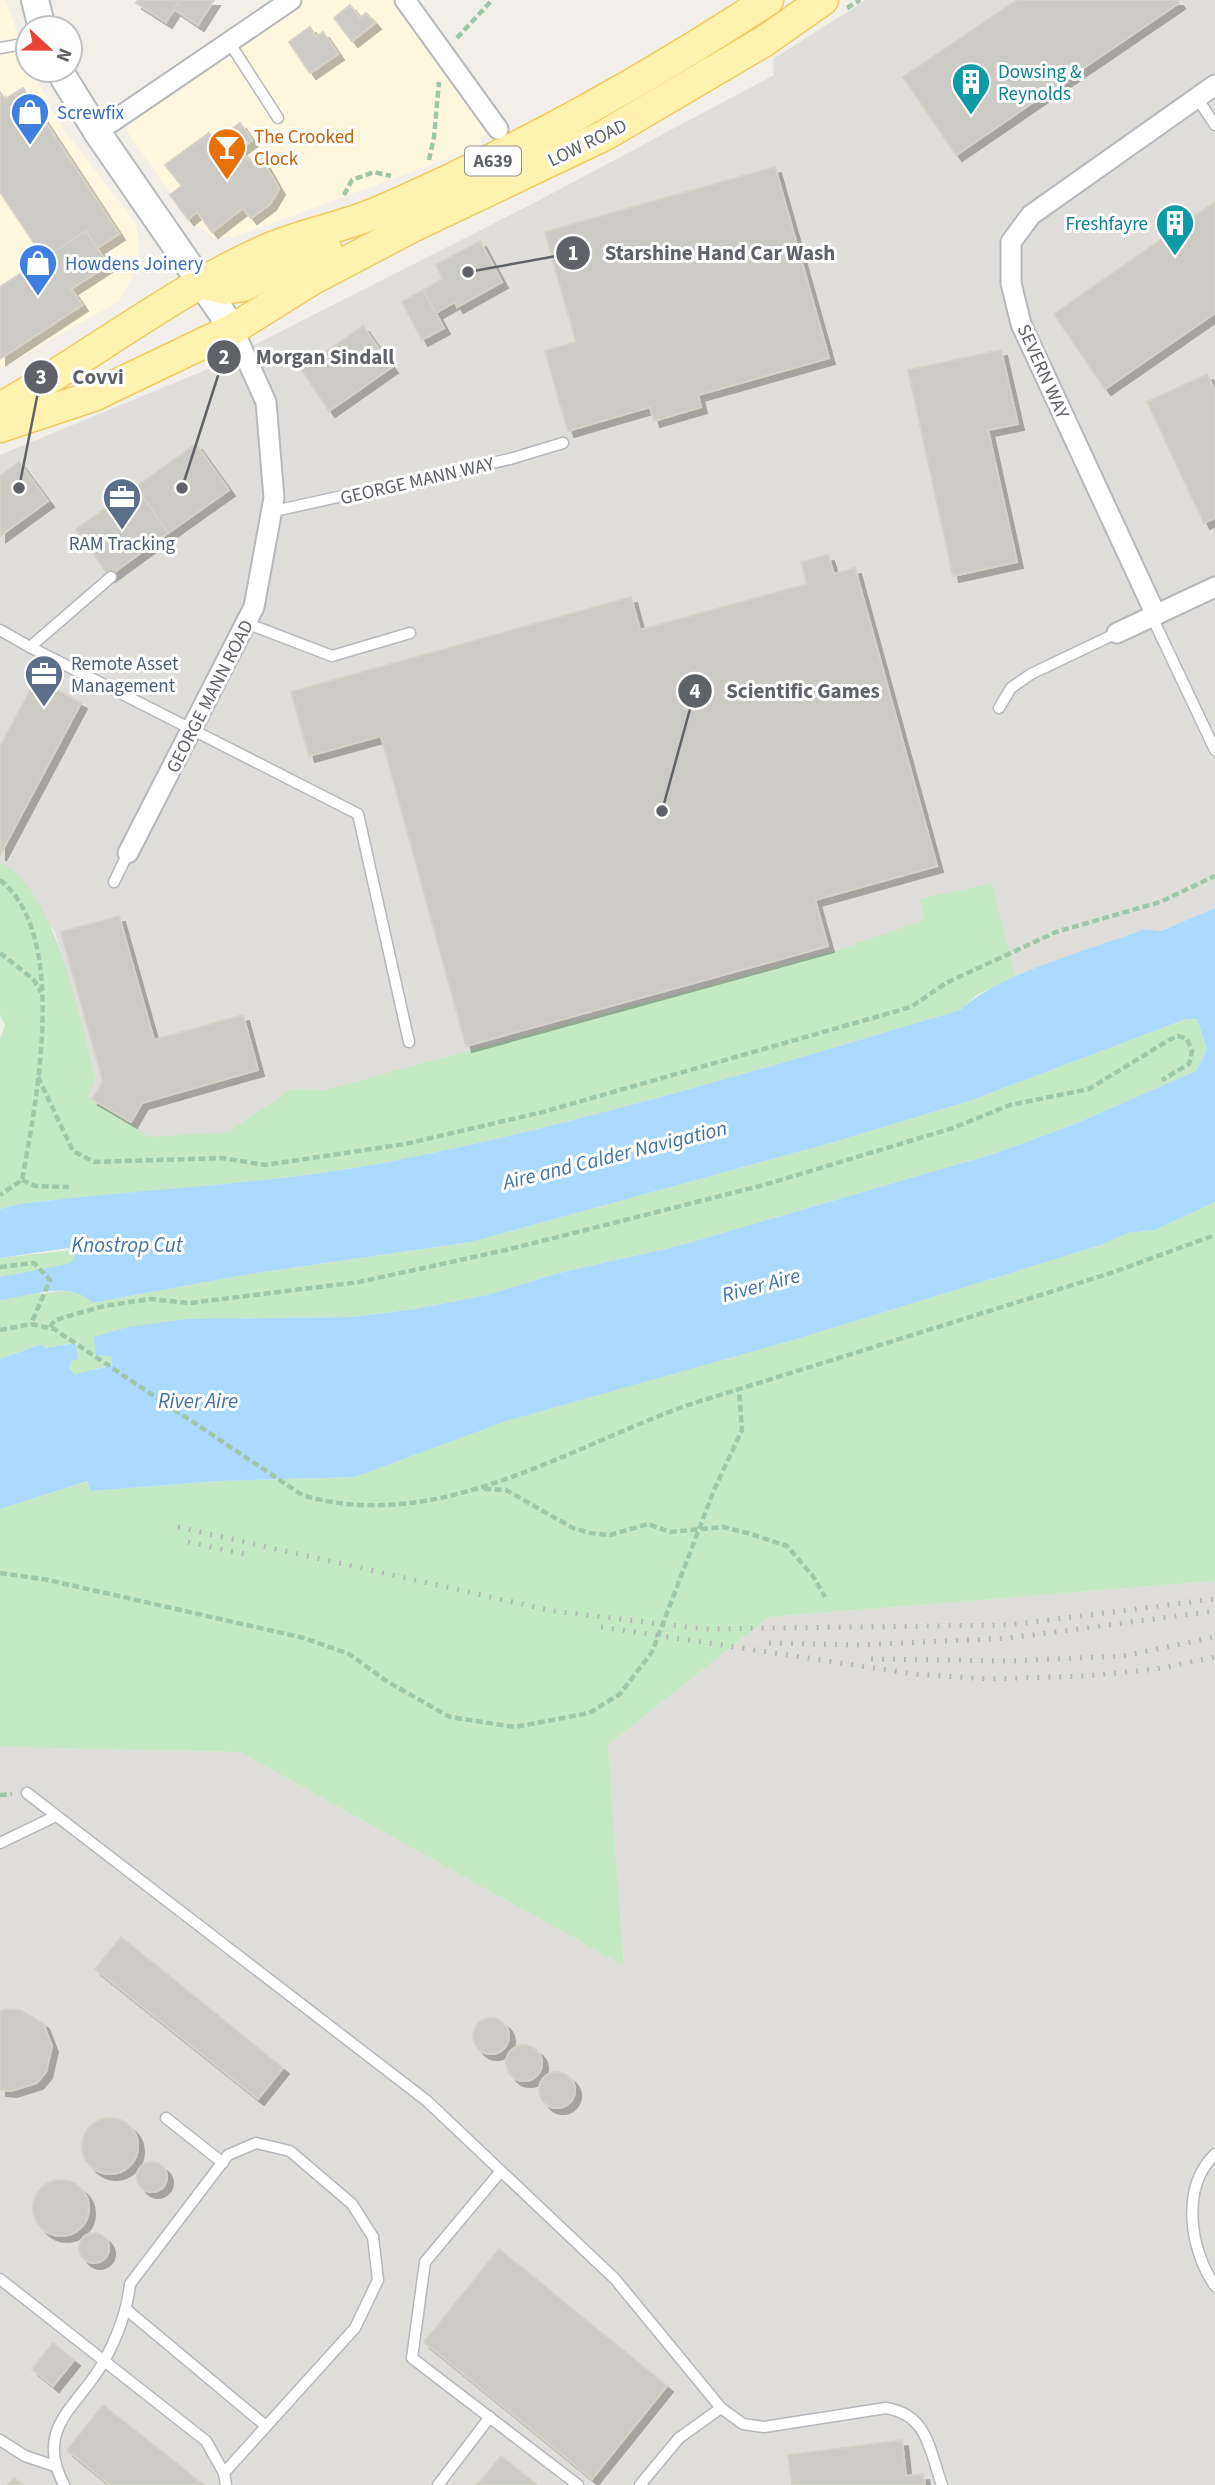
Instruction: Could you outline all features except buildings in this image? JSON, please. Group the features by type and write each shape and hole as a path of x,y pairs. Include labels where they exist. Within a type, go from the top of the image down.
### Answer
{"main road":[{"name":"LOW ROAD","path":"199,283 263,251 317,230 375,213 503,156 582,114 768,0"},
{"name":"LOW ROAD","path":"233,329 313,279 383,242 466,199 605,135 763,42 823,0"},
{"name":"A639","path":"0,408 199,283 224,289 243,286 317,249 383,242"},
{"name":"A639","path":"0,427 93,396 233,329"}],"street":[{"path":"97,132 291,0"},
{"path":"405,0 498,129"},
{"path":"68,84 97,132 233,329"},
{"name":"SEVERN WAY","path":"1154,616 1021,324 1011,283 1012,242 1031,215 1215,85"},
{"name":"GEORGE MANN ROAD","path":"128,853 254,607 274,498 265,402 233,329"},
{"path":"1117,633 1215,587"}],"lane":[{"path":"229,42 278,118"},
{"path":"1197,98 1215,125"},
{"name":"GEORGE MANN WAY","path":"270,512 510,459 563,443"},
{"path":"30,647 111,577"},
{"path":"1154,616 1215,750"},
{"path":"246,623 332,656 410,633"},
{"path":"0,630 358,814 410,1042"},
{"path":"999,708 1011,688 1031,674 1117,633"},
{"path":"114,882 128,853"},
{"path":"27,1793 427,2101 615,2279 721,2408 743,2424 764,2427 886,2408 906,2412 921,2427 942,2485"},
{"path":"0,1843 56,1815"},
{"path":"166,2118 223,2163"},
{"path":"64,2485 55,2466 53,2446 58,2426 103,2362 127,2310 130,2284 228,2155 256,2143 290,2151 352,2204 373,2237 378,2280 355,2328 224,2473"},
{"path":"1215,2154 1206,2162 1193,2196 1193,2233 1206,2273 1215,2286"},
{"path":"501,2171 425,2262 412,2358 578,2485"},
{"path":"0,2279 206,2441 224,2473 226,2485"},
{"path":"127,2310 266,2426"},
{"path":"640,2485 679,2438 721,2408"},
{"path":"438,2485 490,2417"},
{"path":"0,2440 25,2456 55,2466"}],"path":[{"path":"421,192 434,138 443,52 492,0"},
{"path":"38,1077 73,1152 94,1162 222,1158 265,1165 405,1144 543,1112 911,1007 946,983 1056,932 1160,902 1215,876"},
{"path":"0,880 13,892 26,913 39,960 43,995 38,1077 22,1180 0,1195"},
{"path":"0,953 33,979 43,995"},
{"path":"50,1327 55,1320 104,1306 150,1299 204,1301 359,1282 506,1250 764,1185 953,1128 1010,1105 1089,1089 1169,1040 1178,1036 1186,1039 1192,1051 1189,1064 1162,1080"},
{"path":"22,1180 35,1186 69,1187"},
{"path":"0,1330 31,1324 50,1327 288,1487 323,1502 416,1505 480,1488 626,1427 1111,1273 1215,1236"},
{"path":"0,1267 34,1263 50,1280 31,1324"},
{"path":"0,1573 48,1580 304,1638 349,1654 388,1682 450,1717 515,1727 589,1713 620,1694 652,1652 698,1529 742,1430 739,1390"},
{"path":"480,1488 506,1490 573,1528 590,1534 610,1535 648,1524 670,1532 723,1527 787,1546 813,1576 825,1597"}],"shaded area":[{"path":"0,0 5,0 14,23 14,84 39,84 61,126 137,225 139,249 136,270 119,301 0,369"},
{"path":"291,0 405,0 498,129 480,137 482,146 234,237 214,238 188,219 118,118"},
{"path":"866,0 1215,0 1215,908 1161,931 1145,929 1006,981 619,1109 402,1160 259,1180 134,1193 87,1097 96,1077 55,932 0,862 0,455 203,371 534,203 774,75 773,59"},
{"path":"1215,1581 1215,2485 0,2485 0,1747 240,1752 624,1966 608,1745 769,1617"}],"green space":[{"path":"0,862 20,877 37,900 63,959 96,1078 88,1097 150,1137 228,1132 292,1089 325,1090 838,950 924,920 920,899 992,883 1016,978 978,994 960,1010 683,1091 474,1144 308,1175 20,1204 0,1209 0,1038 5,1026 0,1014"},
{"path":"1186,1019 1197,1019 1207,1050 1196,1071 1070,1126 993,1154 678,1246 555,1274 487,1295 415,1309 353,1317 243,1318 94,1337 111,1356 112,1364 76,1375 69,1368 75,1343 44,1348 42,1344 0,1359 0,1258 72,1250 75,1258 73,1262 39,1294 74,1292 92,1303 249,1274 471,1242 834,1142 969,1101"},
{"path":"1215,1202 1215,1581 769,1617 608,1745 624,1966 240,1752 0,1747 0,1509 89,1481 90,1491 218,1481 355,1477 505,1421 800,1338 1101,1245 1128,1233 1155,1230"}],"water":[{"path":"1215,908 1215,1202 1155,1230 1128,1233 1101,1245 800,1338 506,1421 355,1477 218,1481 90,1491 88,1481 0,1509 0,1359 42,1344 45,1348 75,1343 78,1359 72,1360 69,1368 76,1375 112,1365 111,1356 96,1355 94,1337 128,1327 188,1319 353,1317 415,1309 487,1295 555,1274 678,1246 993,1154 1070,1126 1196,1071 1207,1050 1197,1019 1186,1019 969,1101 834,1142 471,1242 249,1274 92,1303 83,1296 61,1290 0,1300 0,1277 68,1264 75,1258 68,1248 0,1258 0,1209 20,1204 356,1168 474,1144 614,1110 960,1010 999,984 1048,963 1145,929 1161,931"}],"railway":[{"path":"178,1527 553,1611 703,1629 1009,1625 1215,1599"},
{"path":"188,1542 244,1554"},
{"path":"769,1643 861,1645 1009,1638 1215,1611"},
{"path":"601,1627 914,1674 988,1679 1086,1676 1156,1669 1215,1657"},
{"path":"871,1659 1008,1661 1123,1656 1215,1637"}],"place":[{"name":"Dowsing & Reynolds","path":"971,116"},
{"name":"Screwfix","path":"30,146"},
{"name":"The Crooked Clock","path":"227,181"},
{"name":"Freshfayre","path":"1175,257"},
{"name":"Starshine Hand Car Wash","path":"468,272"},
{"name":"Howdens Joinery","path":"38,297"},
{"name":"Covvi","path":"19,488"},
{"name":"Morgan Sindall","path":"182,488"},
{"name":"RAM Tracking","path":"122,531"},
{"name":"Remote Asset Management","path":"44,708"},
{"name":"Scientific Games","path":"662,811"}],"water label":[{"name":"Aire and Calder Navigation","path":"615,1155"},
{"name":"Knostrop Cut","path":"127,1245"},
{"name":"River Aire","path":"761,1285"},
{"name":"River Aire","path":"198,1401"}]}
